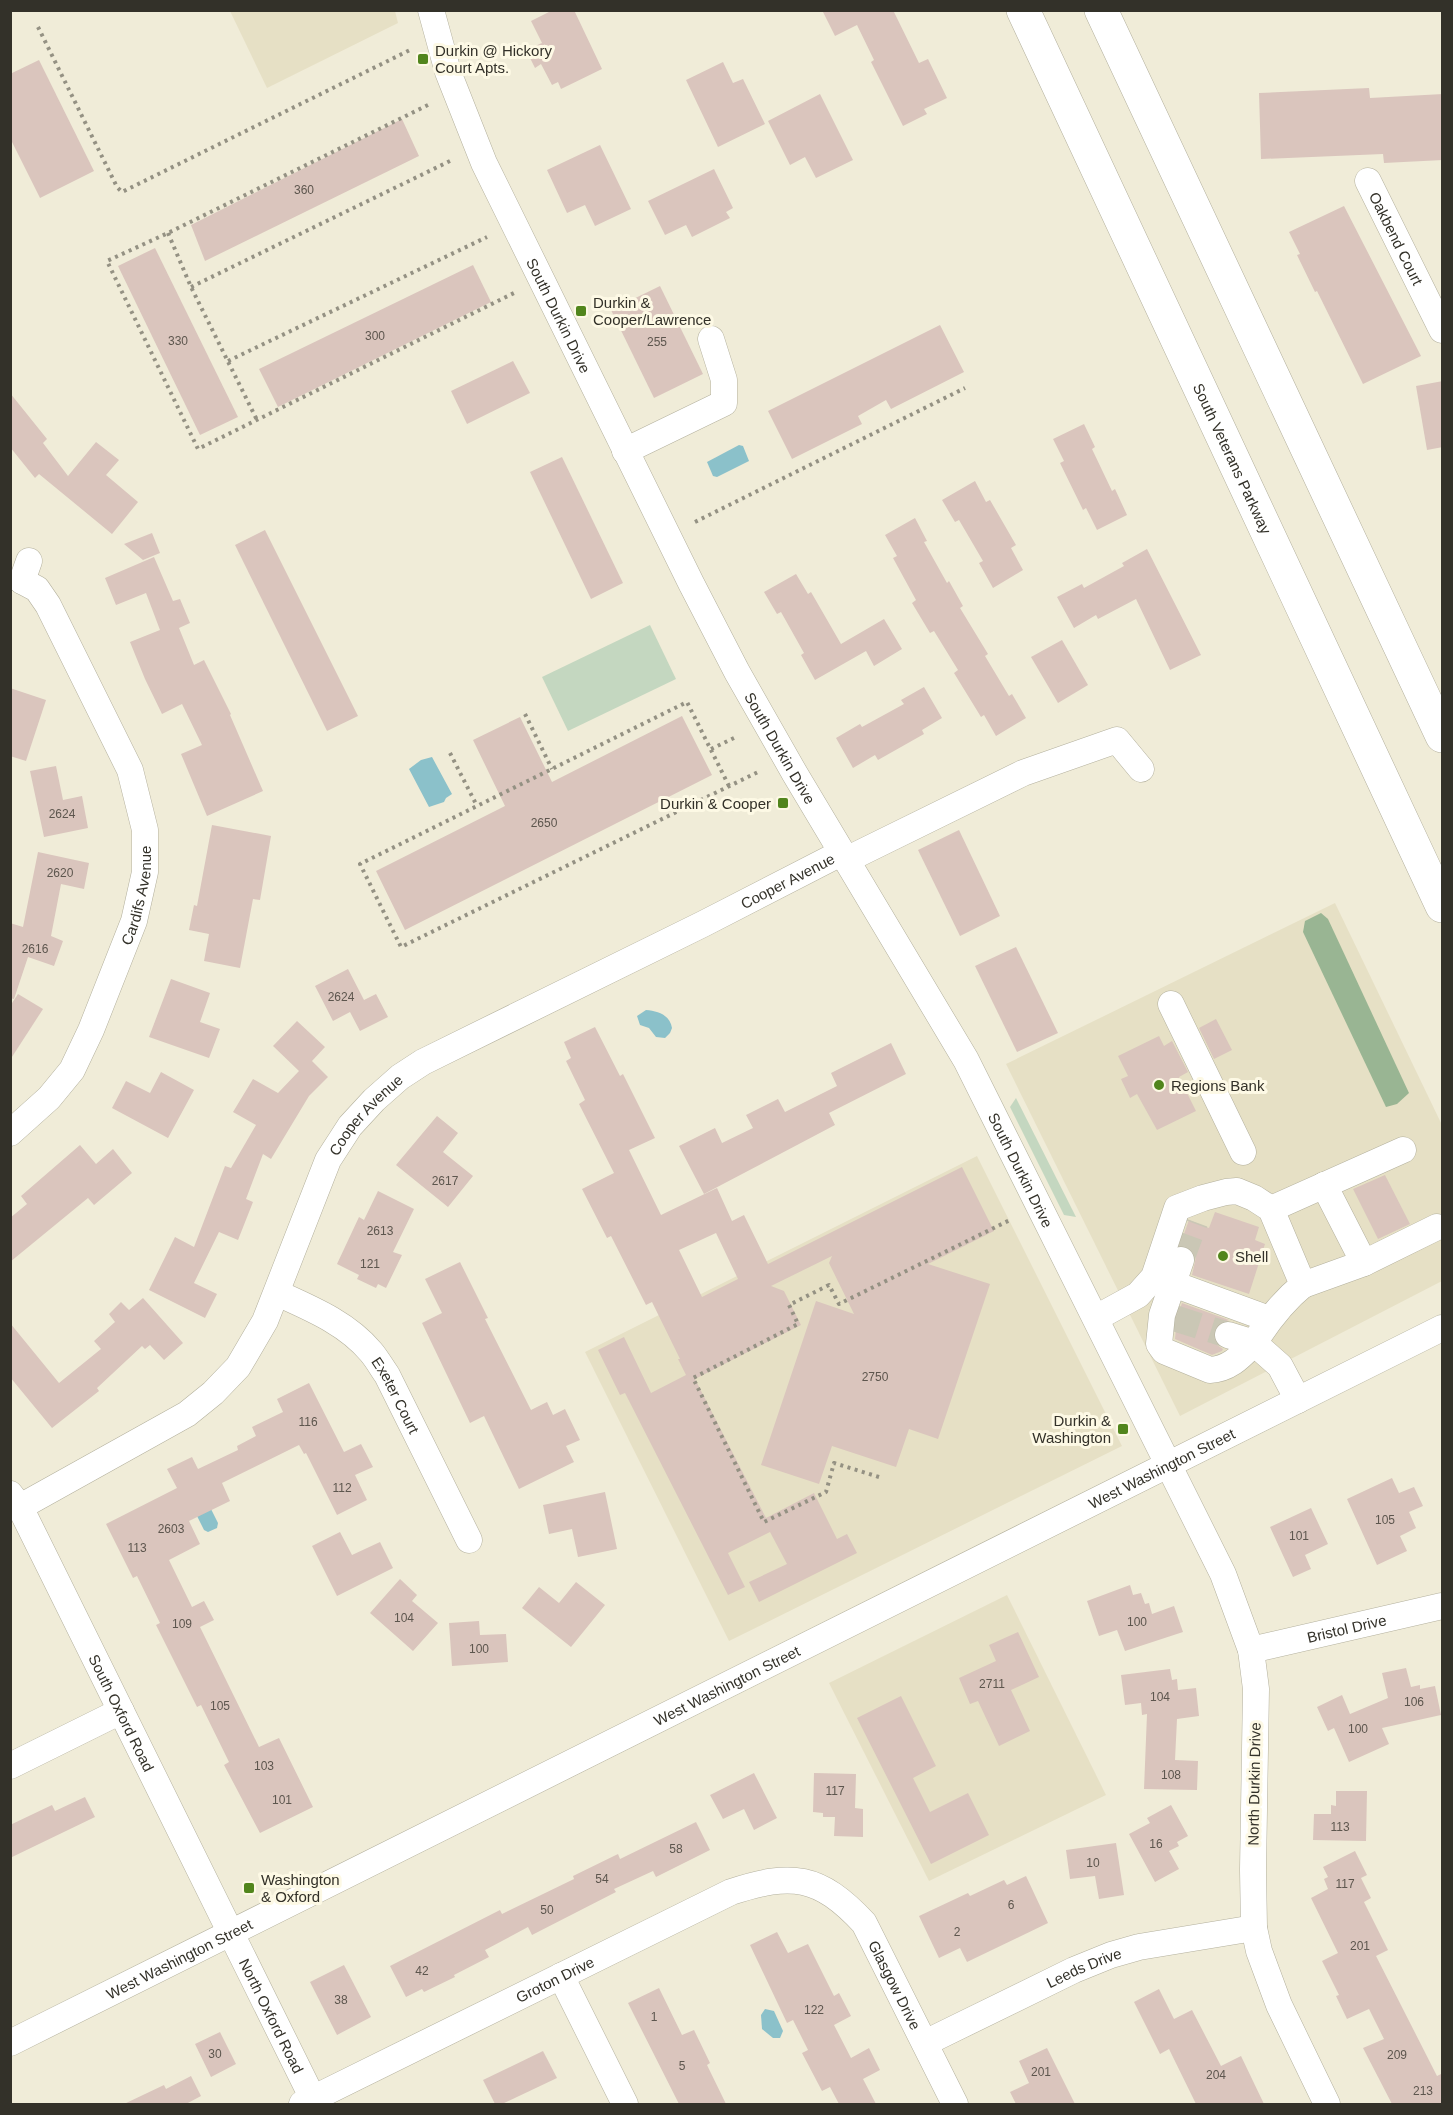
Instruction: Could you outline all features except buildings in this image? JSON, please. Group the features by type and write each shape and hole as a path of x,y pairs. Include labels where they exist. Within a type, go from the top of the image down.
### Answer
{"highway":[{"name":"South Veterans Parkway","path":"1023,10 1323,651 1440,884 1443,929"},
{"path":"1101,10 1443,736"}],"street":[{"name":"South Durkin Drive","path":"431,10 444,61 484,163 625,451 737,672 843,856 966,1060 1169,1466"},
{"name":"Oakbend Court","path":"1368,181 1443,330"},
{"path":"625,451 724,403 724,381 711,339"},
{"name":"Cardifs Avenue","path":"10,1133 50,1098 72,1070 92,1030 134,921 145,872 146,852 145,830 130,770 48,605 37,589 21,575"},
{"name":"Cooper Avenue","path":"15,1501 156,1433 187,1414 213,1393 238,1367 266,1321 328,1160 350,1126 374,1100 400,1077 423,1062 843,856 872,845 1023,774 1117,740 1141,769"},
{"path":"1171,1004 1243,1152"},
{"path":"1271,1209 1403,1150"},
{"path":"1324,1185 1364,1263"},
{"path":"1303,1285 1271,1209 1237,1191 1203,1198 1178,1208 1169,1274 1168,1316 1159,1344 1164,1351 1210,1370 1225,1367 1235,1362 1254,1343 1269,1319 1287,1298 1303,1285 1364,1263 1437,1227"},
{"path":"1195,1222 1203,1198"},
{"path":"1096,1318 1138,1295 1169,1274"},
{"path":"1169,1274 1269,1319"},
{"name":"Exeter Court","path":"277,1293 330,1318 352,1333 372,1352 387,1375 469,1540"},
{"name":"West Washington Street","path":"10,2043 1443,1328"},
{"path":"1228,1335 1254,1343 1280,1366 1298,1400"},
{"name":"North Durkin Drive","path":"1169,1466 1224,1574 1251,1650 1256,1689 1254,1928 1259,1951 1279,2005 1327,2104"},
{"name":"South Oxford Road","path":"15,1501 231,1932"},
{"name":"Bristol Drive","path":"1251,1650 1443,1606"},
{"path":"10,1766 121,1711"},
{"name":"Groton Drive","path":"308,2102 731,1892 762,1882 783,1880 814,1885"},
{"name":"Glasgow Drive","path":"814,1885 830,1892 864,1923 955,2104"},
{"name":"Leeds Drive","path":"925,2043 1074,1970 1110,1955 1139,1947 1254,1928"},
{"name":"North Oxford Road","path":"231,1932 308,2102"},
{"path":"561,1977 625,2104"}],"path":[{"path":"38,27 117,187 122,192 410,50"},
{"path":"428,105 107,261 198,449 514,293"},
{"path":"191,287 450,161"},
{"path":"168,233 191,287 257,420"},
{"path":"228,362 487,237"},
{"path":"695,522 965,388"},
{"path":"729,786 687,702 360,864 401,947 758,772"},
{"path":"525,714 552,769"},
{"path":"711,749 738,736"},
{"path":"450,753 477,806"},
{"path":"879,1477 834,1462 826,1492 764,1522 693,1378 798,1324 789,1305 829,1285 839,1304 1012,1219"}],"shaded area":[{"path":"230,11 395,11 398,23 267,88"},
{"path":"1335,903 1442,1125 1442,1281 1180,1416 1006,1064"},
{"path":"977,1156 1122,1446 729,1641 585,1352"},
{"path":"1007,1595 1106,1795 929,1881 829,1683"}],"green space":[{"path":"650,625 676,679 568,731 542,677"},
{"path":"1321,913 1328,919 1409,1093 1397,1104 1386,1107 1303,932 1305,921"},
{"path":"1016,1098 1076,1217 1064,1215 1010,1107"}],"water":[{"path":"739,445 743,446 749,461 717,477 713,476 707,462"},
{"path":"432,757 452,794 444,802 429,807 409,769 421,760"},
{"path":"646,1010 659,1013 669,1020 672,1028 665,1038 656,1037 649,1028 640,1025 637,1016"},
{"path":"204,1495 218,1523 217,1528 208,1532 204,1530 190,1502"},
{"path":"765,2009 774,2011 783,2031 780,2038 773,2038 762,2029 761,2015"}],"tunnel":[{"path":"1181,1260 1195,1222"},
{"path":"1174,1318 1228,1335"}],"place":[{"name":"Durkin @ Hickory Court Apts.","path":"423,59"},
{"name":"Durkin & Cooper/Lawrence","path":"581,311"},
{"name":"Durkin & Cooper","path":"783,803"},
{"name":"Regions Bank","path":"1159,1085"},
{"name":"Shell","path":"1223,1256"},
{"name":"Durkin & Washington","path":"1123,1429"},
{"name":"Washington & Oxford","path":"249,1888"}]}
